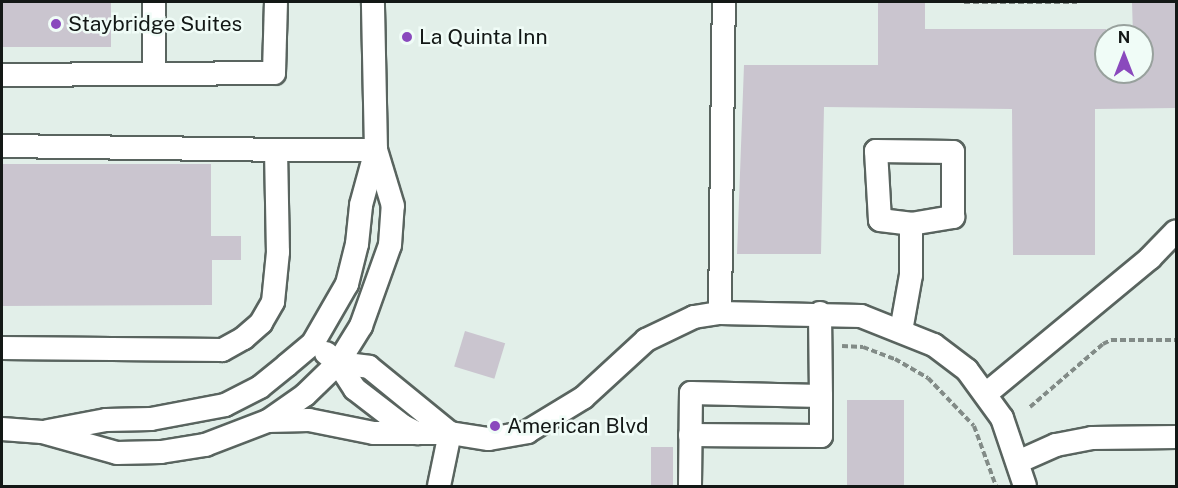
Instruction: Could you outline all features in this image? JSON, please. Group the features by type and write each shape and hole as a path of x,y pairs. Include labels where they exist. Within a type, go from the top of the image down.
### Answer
{"street":[{"path":"154,2 154,74"},
{"path":"2,75 274,74 276,2"},
{"path":"2,429 42,432 117,453 161,452 205,445 268,421 305,395 338,363 361,326 390,246 393,206 376,150 373,2"},
{"path":"720,313 724,2"},
{"path":"2,146 376,150"},
{"path":"2,348 222,350 244,338 261,323 273,302 277,284 276,150"},
{"path":"42,432 106,420 151,419 225,405 260,387 313,343 347,284 357,244 361,205 376,150"},
{"path":"876,152 953,152 953,217 911,224 880,220 876,152"},
{"path":"901,331 911,275 911,224"},
{"path":"987,393 1150,258 1176,231"},
{"path":"268,421 309,420 374,433 422,435 450,433 489,439 527,432 583,398 646,340 686,320 720,313 820,313 861,316 934,345 967,370 987,393 1002,417 1020,461 1025,486"},
{"path":"690,435 821,436 820,313"},
{"path":"313,343 338,363 355,388 403,426 422,435"},
{"path":"338,363 375,370 450,433"},
{"path":"690,486 691,393 821,396"},
{"path":"439,486 450,433"},
{"path":"1020,461 1056,445 1092,438 1176,437"}],"path":[{"path":"964,2 1077,2"},
{"path":"1030,408 1103,344 1112,340 1176,340"},
{"path":"821,345 863,347 928,378 974,426 996,486"}],"building":[{"name":"Staybridge Suites","path":"2,2 111,2 111,47 2,47"},
{"path":"878,2 925,2 925,29 1094,29 1094,84 1154,84 1154,24 1133,24 1132,2 1176,2 1176,108 1095,109 1095,255 1013,255 1012,109 824,107 821,254 737,254 744,65 878,65"},
{"path":"2,164 211,164 211,236 241,236 241,260 212,260 212,305 2,306"},
{"path":"465,331 505,343 494,379 454,366"},
{"path":"847,400 904,400 904,486 847,486"},
{"path":"651,447 673,447 673,486 651,486"}],"place":[{"name":"Staybridge Suites","path":"56,24"},
{"name":"La Quinta Inn","path":"407,37"},
{"name":"American Blvd","path":"495,426"}]}
